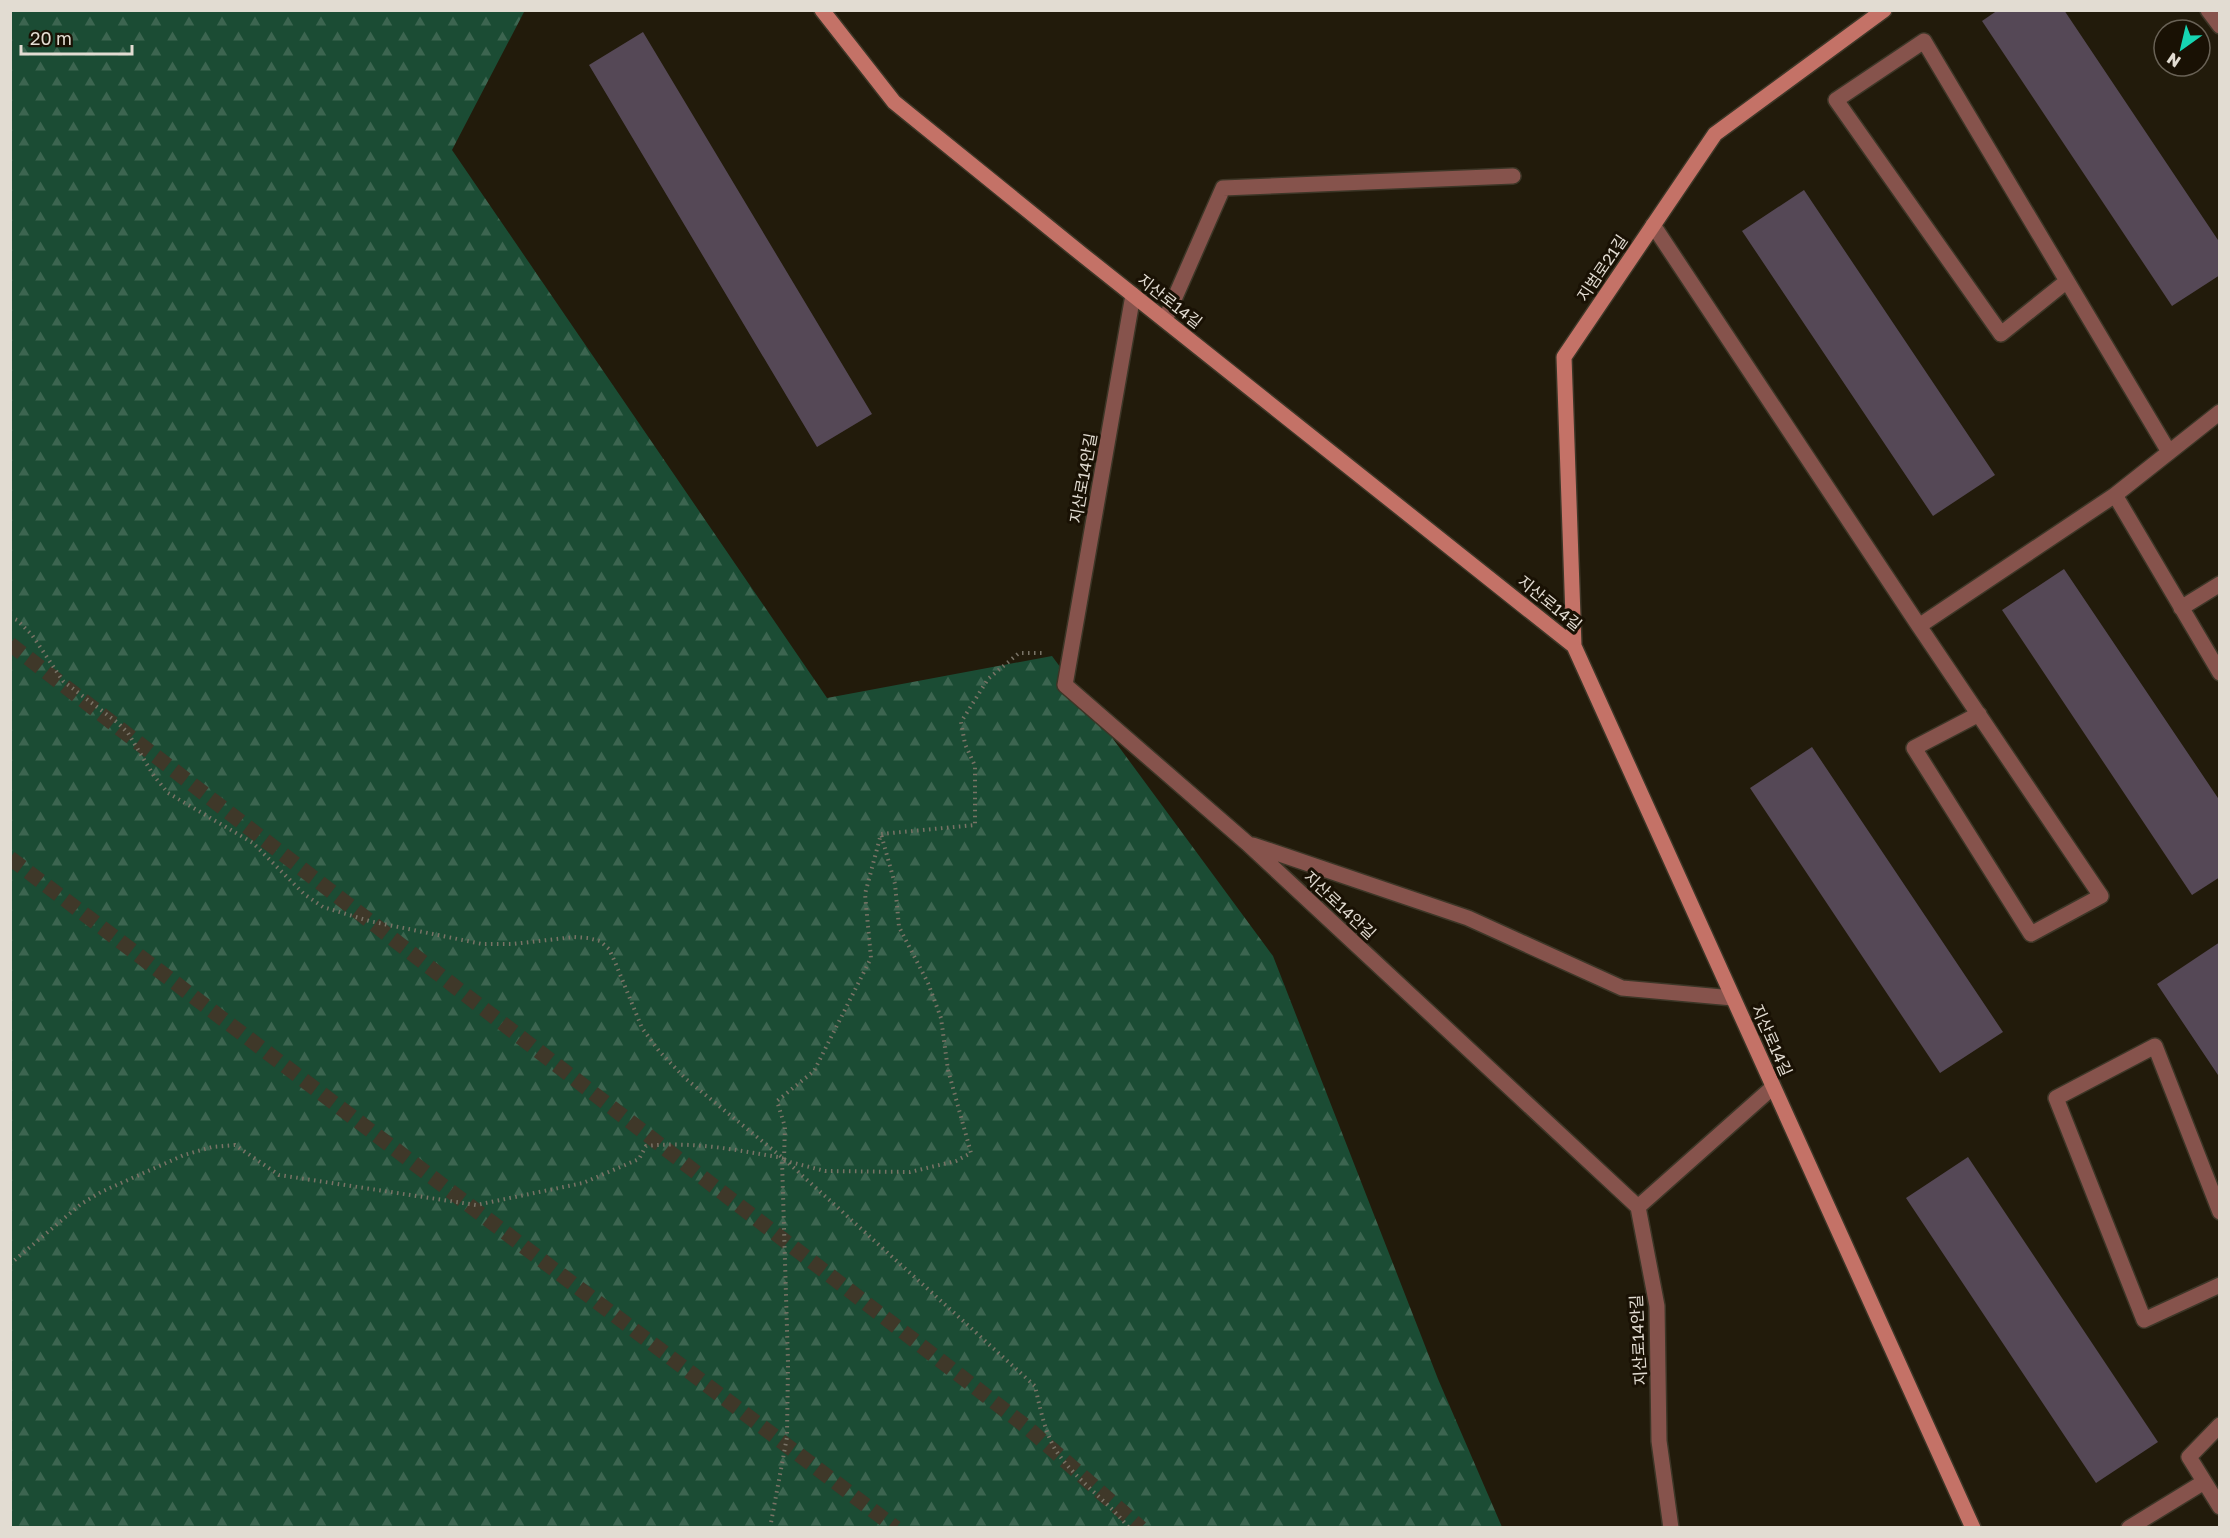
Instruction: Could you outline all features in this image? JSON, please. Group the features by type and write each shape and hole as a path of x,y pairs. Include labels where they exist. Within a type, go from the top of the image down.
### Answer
{"street":[{"name":"지산로14길","path":"822,10 894,102 1574,646 1973,1527"},
{"name":"지범로21길","path":"1574,646 1564,357 1715,134 1884,10"},
{"path":"2208,10 2220,26"},
{"path":"2067,281 2001,334 1836,100 1924,41 2169,452"},
{"path":"1166,320 1223,188 1512,176"},
{"path":"1653,225 2101,896 2031,934 1914,748 1979,714"},
{"name":"지산로14안길","path":"1133,295 1065,685 1247,843 1638,1207 1657,1306 1659,1441 1671,1527"},
{"path":"1919,626 2115,495 2220,411"},
{"path":"2115,495 2220,673"},
{"path":"2181,608 2220,584"},
{"path":"1247,843 1468,918 1622,988 1733,998"},
{"path":"2220,1212 2155,1046 2056,1098 2144,1320 2220,1285"},
{"path":"1638,1207 1773,1087"},
{"path":"2220,1425 2189,1457 2220,1507"},
{"path":"2129,1527 2204,1482"}],"path":[{"path":"10,617 17,620 32,635 63,681 118,723 128,734 154,776 168,793 253,843 304,894 323,907 369,921 482,944 513,944 574,937 600,941 609,949 642,1028 659,1051 686,1079 785,1160 1035,1386 1044,1421 1055,1448 1071,1468 1129,1527"},
{"path":"881,834 975,825 975,766 965,744 961,722 988,679 1018,653 1071,652"},
{"path":"770,1527 787,1437 788,1363 782,1160 785,1160 785,1127 777,1101 814,1071 872,958 865,894 881,834"},
{"path":"10,1264 81,1204 101,1192 184,1155 235,1145 279,1175 476,1205 582,1183 639,1159 646,1146 673,1143 713,1146 785,1160 825,1171 910,1172 956,1161 971,1153 948,1070 941,1018 928,983 899,927 896,884 881,834"}],"green space":[{"path":"520,10 524,12 452,150 827,698 1052,656 1273,956 1438,1379 1502,1527 11,1527 10,11"}],"building":[{"path":"1998,10 2064,10 2220,243 2220,275 2172,306 1982,21"},
{"path":"643,32 872,414 817,447 589,65"},
{"path":"1804,190 1995,475 1933,516 1742,231"},
{"path":"2064,569 2220,801 2220,877 2192,895 2002,610"},
{"path":"1812,747 2003,1032 1940,1073 1750,788"},
{"path":"2220,942 2220,1078 2157,984"},
{"path":"1968,1157 2158,1442 2096,1483 1906,1198"}],"tunnel":[{"path":"10,644 1028,1428 1141,1528"},
{"path":"10,858 896,1528"}]}
